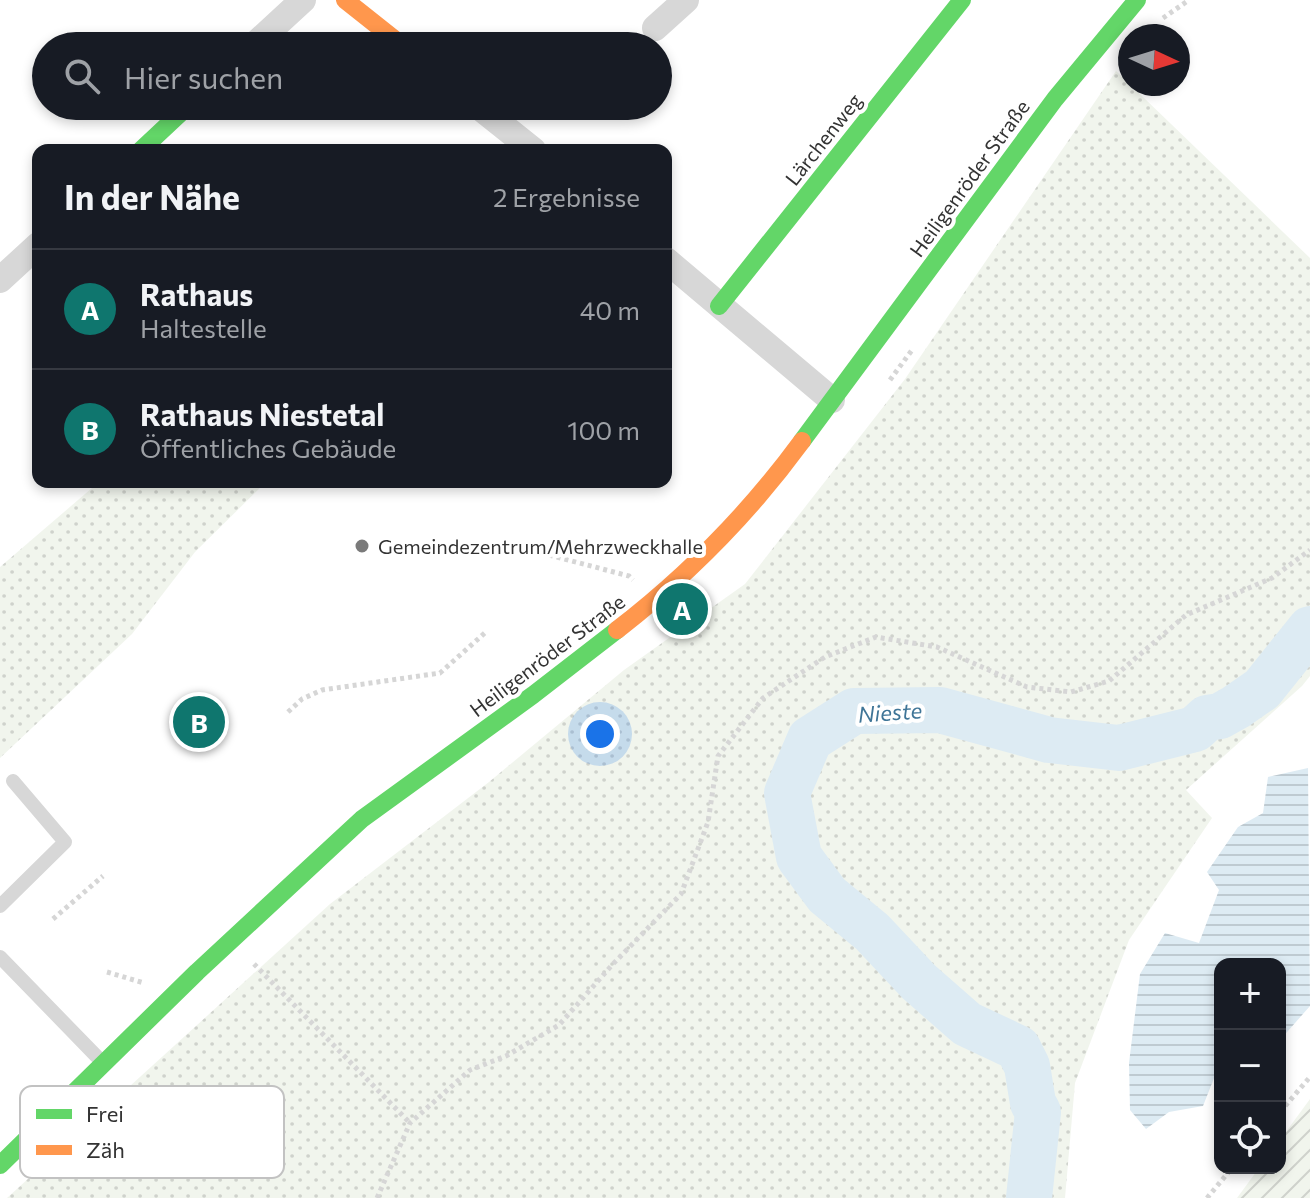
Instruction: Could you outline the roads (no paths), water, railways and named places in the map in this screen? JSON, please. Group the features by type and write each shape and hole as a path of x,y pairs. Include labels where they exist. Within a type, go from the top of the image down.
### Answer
{"street":[{"path":"268,32 303,0"},
{"path":"345,0 385,32"},
{"path":"655,28 686,0"},
{"name":"Lärchenweg","path":"719,306 962,0"},
{"name":"Heiligenröder Straße","path":"81,1086 362,819 533,695 655,600 720,539 789,459 1055,99 1137,0"},
{"path":"147,144 173,120"},
{"path":"496,120 526,144"},
{"path":"0,280 32,251"},
{"path":"672,265 832,400"},
{"name":"Heiligenröder Straße","path":"0,1165 20,1146"}],"lane":[{"path":"0,906 65,842 13,781"},
{"path":"0,957 104,1064"}],"waterway":[{"name":"Nieste","path":"1029,1198 1038,1112 1033,1103 1027,1066 1018,1048 967,1024 919,982 872,932 827,895 799,857 787,793 810,739 854,711 940,710 1049,740 1119,748 1195,729 1207,718 1220,716 1236,707 1262,689 1310,629"}],"place":[{"name":"Gemeindezentrum/Mehrzweckhalle","path":"362,546"},
{"name":"Rathaus","path":"682,609"},
{"name":"Rathaus Niestetal","path":"199,722"}]}
